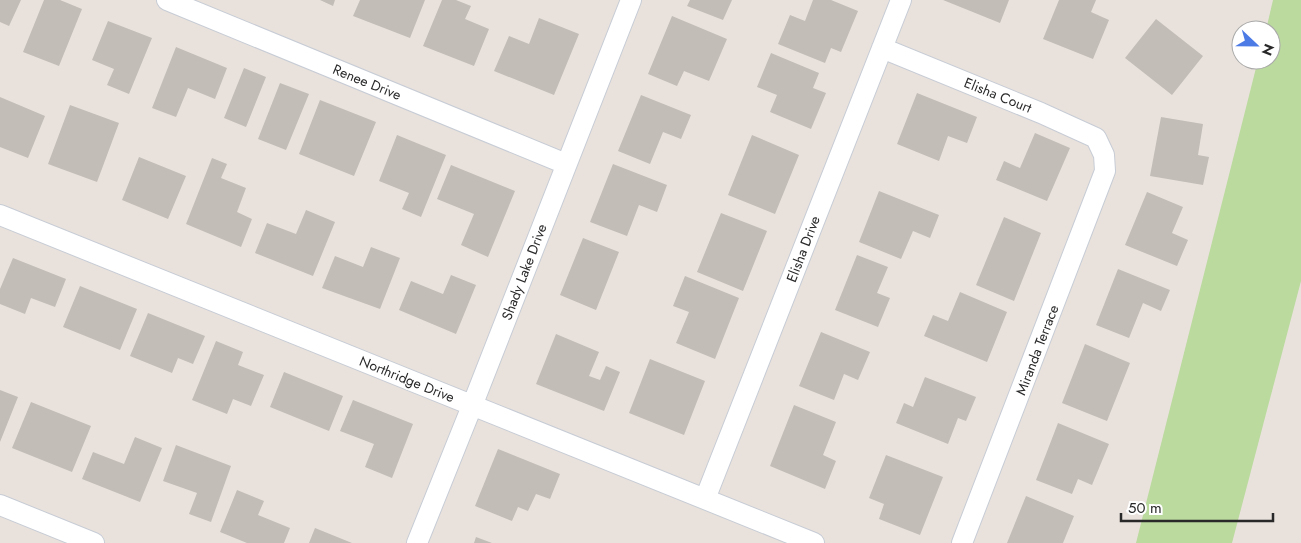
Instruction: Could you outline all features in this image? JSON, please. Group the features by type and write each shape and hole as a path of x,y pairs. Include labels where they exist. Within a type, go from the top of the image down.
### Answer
{"street":[{"name":"Renee Drive","path":"167,0 566,164"},
{"name":"Shady Lake Drive","path":"417,543 631,0"},
{"name":"Elisha Drive","path":"705,499 901,0"},
{"name":"Elisha Court","path":"882,48 1041,113 1096,138 1104,155"},
{"name":"Miranda Terrace","path":"962,543 1105,171 1104,155"},
{"name":"Northridge Drive","path":"0,215 814,543"},
{"path":"0,505 94,543"}],"green space":[{"path":"1273,0 1301,0 1301,281 1232,543 1136,543 1255,70 1281,70 1281,20 1268,20"}],"building":[{"path":"0,0 21,0 9,26 0,22"},
{"path":"44,0 60,0 82,9 59,66 23,52"},
{"path":"320,0 335,0 333,6"},
{"path":"360,0 425,0 410,38 353,16"},
{"path":"442,0 456,0 471,6 465,19 489,29 474,66 423,46"},
{"path":"690,0 732,0 723,20 687,6"},
{"path":"813,0 831,0 858,11 841,52 831,48 825,63 778,44 790,15 805,21"},
{"path":"943,0 1009,0 1000,23"},
{"path":"1059,0 1096,0 1091,12 1109,20 1093,59 1043,39"},
{"path":"672,16 727,39 709,81 684,71 677,86 648,74"},
{"path":"539,18 579,34 554,95 494,71 509,36 529,44"},
{"path":"1156,19 1203,56 1172,95 1125,58"},
{"path":"108,21 152,38 129,94 107,85 114,69 92,60"},
{"path":"176,47 227,68 215,99 188,88 176,117 152,108"},
{"path":"771,53 819,73 813,88 826,93 811,129 770,112 777,95 757,87"},
{"path":"244,68 266,77 246,127 224,118"},
{"path":"280,83 309,94 286,150 258,139"},
{"path":"917,93 977,117 967,143 948,136 939,161 897,144"},
{"path":"641,95 691,115 681,139 663,132 650,164 618,151"},
{"path":"0,97 45,116 28,158 0,147"},
{"path":"320,100 376,122 354,176 299,154"},
{"path":"70,105 119,123 97,182 48,164"},
{"path":"1161,117 1203,124 1198,155 1209,157 1203,185 1150,176"},
{"path":"1035,133 1070,148 1047,201 996,180 1004,161 1020,168"},
{"path":"397,135 446,155 421,217 402,209 409,193 379,181"},
{"path":"752,135 799,155 775,214 728,195"},
{"path":"139,157 186,176 168,219 122,200"},
{"path":"212,158 227,164 221,178 246,188 237,212 252,219 241,247 186,224"},
{"path":"613,164 667,185 657,212 639,205 627,236 590,222"},
{"path":"451,165 515,191 488,257 461,245 474,214 437,199"},
{"path":"879,191 939,215 930,238 913,231 901,259 859,242"},
{"path":"1147,192 1183,207 1172,233 1188,240 1177,266 1125,245"},
{"path":"306,210 335,222 313,276 255,253 267,223 296,234"},
{"path":"721,213 767,231 743,291 697,272"},
{"path":"1004,217 1041,233 1014,301 976,285"},
{"path":"583,238 619,252 596,310 560,295"},
{"path":"371,247 400,258 380,309 322,288 335,256 363,267"},
{"path":"857,255 888,267 877,293 890,298 878,327 835,310"},
{"path":"13,258 66,279 55,307 31,298 25,314 0,304 0,289"},
{"path":"1118,269 1170,290 1161,311 1143,303 1129,338 1096,325"},
{"path":"451,275 476,285 456,334 399,310 411,281 443,294"},
{"path":"685,276 739,298 715,359 676,343 689,312 673,306"},
{"path":"80,286 137,309 120,350 63,327"},
{"path":"960,292 1007,312 987,362 924,336 933,315 948,321"},
{"path":"148,313 205,336 193,364 178,358 172,373 130,356"},
{"path":"821,332 870,352 858,380 844,374 834,400 799,386"},
{"path":"556,334 599,352 589,376 600,380 606,366 620,372 604,411 536,384"},
{"path":"216,341 243,352 238,365 264,375 251,406 233,399 227,414 192,400"},
{"path":"1085,344 1130,363 1107,421 1062,403"},
{"path":"650,359 705,381 684,435 629,413"},
{"path":"284,372 343,396 329,431 270,407"},
{"path":"925,377 976,397 966,421 958,418 948,444 896,423 904,403 913,407"},
{"path":"0,390 18,397 0,442"},
{"path":"353,400 413,424 392,478 365,467 374,444 340,431"},
{"path":"31,402 91,426 72,472 12,448"},
{"path":"794,405 836,422 823,455 836,461 825,489 770,466"},
{"path":"1058,423 1109,444 1092,485 1078,479 1072,494 1036,480"},
{"path":"135,437 162,448 140,502 82,479 93,452 124,464"},
{"path":"176,445 231,466 211,522 189,514 197,493 163,481"},
{"path":"498,449 560,474 550,499 536,494 528,511 518,507 512,521 475,506"},
{"path":"886,455 943,477 920,535 879,519 884,504 869,498"},
{"path":"237,490 264,501 258,515 290,528 284,543 247,543 220,532"},
{"path":"1026,496 1074,516 1063,543 1007,543"},
{"path":"315,528 352,543 309,543"},
{"path":"476,537 492,543 474,543"}]}
